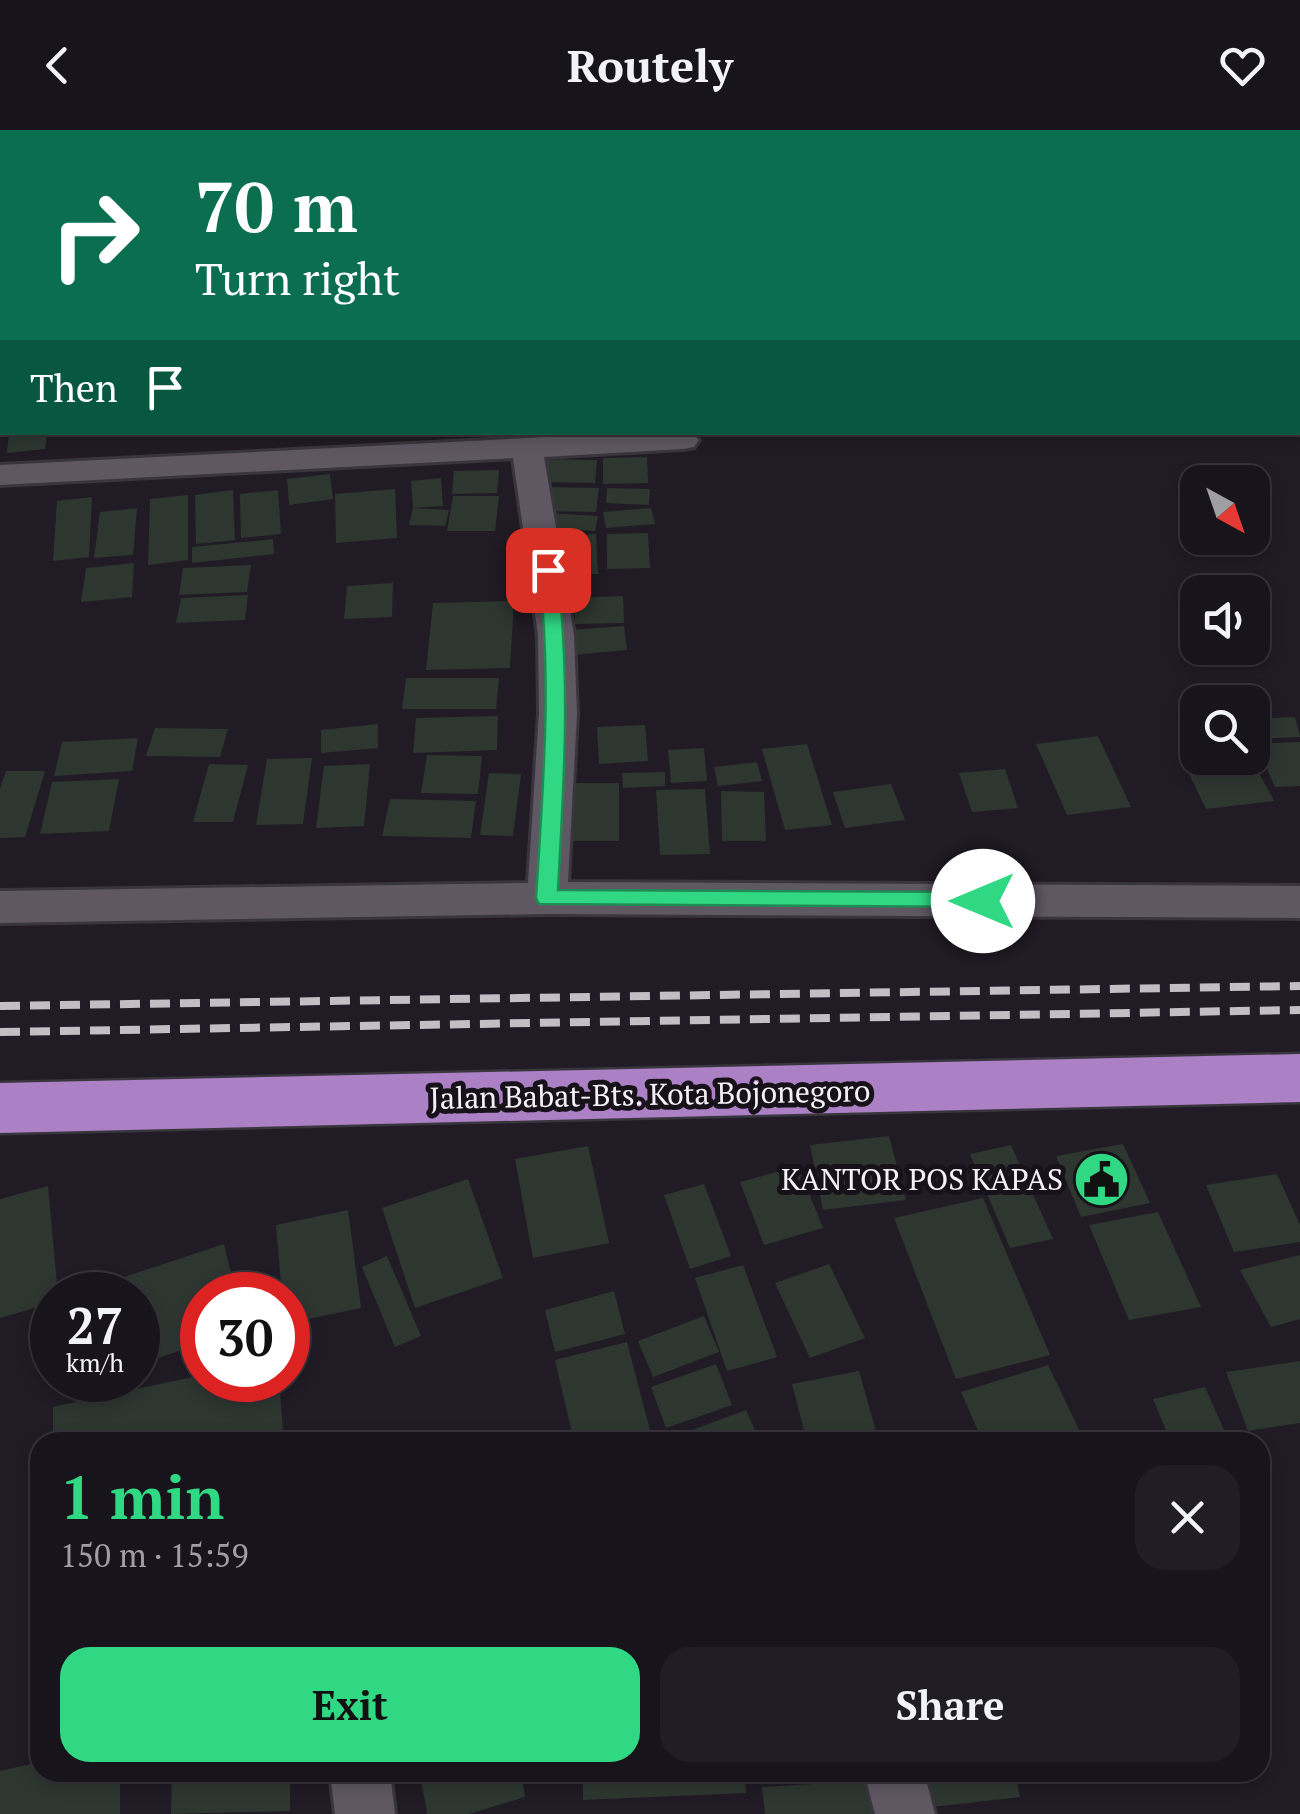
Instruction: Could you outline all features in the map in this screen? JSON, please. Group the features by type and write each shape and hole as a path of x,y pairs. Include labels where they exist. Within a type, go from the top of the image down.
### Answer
{"highway":[{"name":"Jalan Babat-Bts. Kota Bojonegoro","path":"0,1108 1300,1078"}],"street":[{"path":"246,465 251,435"},
{"path":"0,474 246,465 517,444 683,440"},
{"path":"517,444 556,634 558,713 547,898"},
{"path":"0,906 547,898 1300,902"},
{"path":"361,1782 365,1814"},
{"path":"897,1782 905,1814"}],"building":[{"path":"9,435 47,435 45,449 7,453"},
{"path":"522,435 580,435 523,439"},
{"path":"647,457 648,483 603,484 603,458"},
{"path":"540,459 597,460 595,483 538,482"},
{"path":"499,470 497,493 452,494 454,471"},
{"path":"330,474 333,499 289,505 287,479"},
{"path":"441,478 443,506 413,508 411,481"},
{"path":"545,487 599,488 596,512 541,511"},
{"path":"607,488 650,489 649,505 606,503"},
{"path":"395,489 397,538 336,543 335,494"},
{"path":"233,490 235,540 196,544 195,495"},
{"path":"278,490 281,534 241,538 240,494"},
{"path":"188,495 188,560 148,565 150,499"},
{"path":"453,496 499,496 495,531 447,531"},
{"path":"92,497 89,557 53,561 57,501"},
{"path":"137,508 133,555 94,558 100,512"},
{"path":"413,508 449,510 445,526 409,525"},
{"path":"651,508 655,524 606,528 603,512"},
{"path":"547,513 598,516 595,531 543,528"},
{"path":"648,533 650,568 607,569 607,534"},
{"path":"596,534 598,574 556,575 555,536"},
{"path":"273,539 274,554 192,563 192,547"},
{"path":"134,563 132,597 81,602 86,568"},
{"path":"251,565 247,592 179,595 183,568"},
{"path":"393,583 392,617 344,619 347,586"},
{"path":"248,595 245,620 176,623 181,598"},
{"path":"623,596 624,623 575,624 575,598"},
{"path":"514,601 510,668 426,670 433,603"},
{"path":"624,626 627,650 573,655 570,630"},
{"path":"406,678 499,678 496,709 402,709"},
{"path":"498,716 497,750 413,753 416,718"},
{"path":"1295,717 1300,737 1270,738 1270,718"},
{"path":"378,724 378,748 321,753 321,730"},
{"path":"645,725 648,761 599,764 597,727"},
{"path":"155,728 228,729 220,757 146,756"},
{"path":"1098,736 1131,807 1067,815 1036,744"},
{"path":"138,738 132,771 54,776 62,742"},
{"path":"1300,742 1300,786 1275,787 1270,775 1270,743"},
{"path":"807,744 832,825 785,830 762,749"},
{"path":"704,748 707,781 671,783 668,750"},
{"path":"427,755 482,756 478,794 421,793"},
{"path":"312,758 303,824 256,825 267,759"},
{"path":"757,762 762,781 718,786 714,767"},
{"path":"209,764 248,765 233,822 193,822"},
{"path":"370,764 364,826 316,828 324,766"},
{"path":"1005,769 1018,808 972,812 959,773"},
{"path":"6,771 45,771 25,837 0,838 0,789"},
{"path":"665,772 665,786 623,788 622,773"},
{"path":"489,773 521,774 513,836 480,835"},
{"path":"1190,775 1260,775 1274,801 1206,809"},
{"path":"119,779 109,831 40,834 52,782"},
{"path":"566,783 619,783 619,841 563,841"},
{"path":"891,784 905,820 845,828 833,792"},
{"path":"705,789 710,854 660,855 656,790"},
{"path":"721,791 764,792 766,841 722,841"},
{"path":"390,799 476,801 471,838 382,836"},
{"path":"889,1136 906,1200 823,1210 810,1145"},
{"name":"KANTOR POS KAPAS","path":"1123,1144 1150,1203 1081,1217 1056,1156"},
{"path":"1011,1145 1053,1239 1010,1248 970,1154"},
{"path":"588,1146 609,1243 533,1258 515,1159"},
{"path":"798,1166 823,1228 764,1245 740,1182"},
{"path":"1277,1174 1300,1225 1300,1242 1234,1252 1206,1185"},
{"path":"468,1179 503,1278 415,1308 382,1208"},
{"path":"704,1184 731,1256 690,1269 664,1195"},
{"path":"48,1186 56,1272 30,1272 30,1309 0,1318 0,1199"},
{"path":"983,1198 1050,1355 956,1379 894,1218"},
{"path":"348,1210 361,1308 310,1318 310,1272 280,1272 276,1225"},
{"path":"1158,1212 1201,1307 1129,1320 1089,1225"},
{"path":"224,1244 231,1272 180,1272 180,1351 160,1357 160,1272 139,1272"},
{"path":"1300,1255 1300,1319 1271,1327 1240,1270"},
{"path":"387,1256 421,1336 395,1347 362,1267"},
{"path":"829,1264 865,1338 810,1358 775,1283"},
{"path":"743,1265 777,1357 727,1371 695,1278"},
{"path":"614,1291 625,1334 555,1352 545,1310"},
{"path":"704,1316 719,1352 653,1377 638,1341"},
{"path":"627,1342 650,1432 572,1432 555,1360"},
{"path":"1300,1361 1300,1423 1248,1431 1226,1372"},
{"path":"716,1364 732,1405 666,1428 651,1387"},
{"path":"1048,1365 1080,1432 979,1432 961,1392"},
{"path":"859,1371 876,1432 804,1432 792,1384"},
{"path":"180,1380 180,1402 281,1402 283,1432 53,1432 53,1407 76,1402 160,1402 160,1384"},
{"path":"1205,1387 1224,1430 1167,1432 1153,1399"},
{"path":"746,1410 756,1432 687,1432"},
{"path":"30,1764 30,1782 120,1782 120,1814 0,1814 0,1771"},
{"path":"172,1782 290,1782 290,1811 171,1814"},
{"path":"422,1782 523,1782 525,1797 469,1814 427,1814"},
{"path":"583,1782 745,1782 746,1793 583,1800"},
{"path":"881,1782 886,1814 765,1814 762,1787"},
{"path":"901,1782 1017,1782 1020,1797 905,1810"}],"railway":[{"path":"0,1006 1300,986"},
{"path":"0,1032 1300,1010"}],"place":[{"name":"KANTOR POS KAPAS","path":"1102,1180"}],"route":[{"path":"548,570 556,634 558,713 547,898 983,901"}]}
